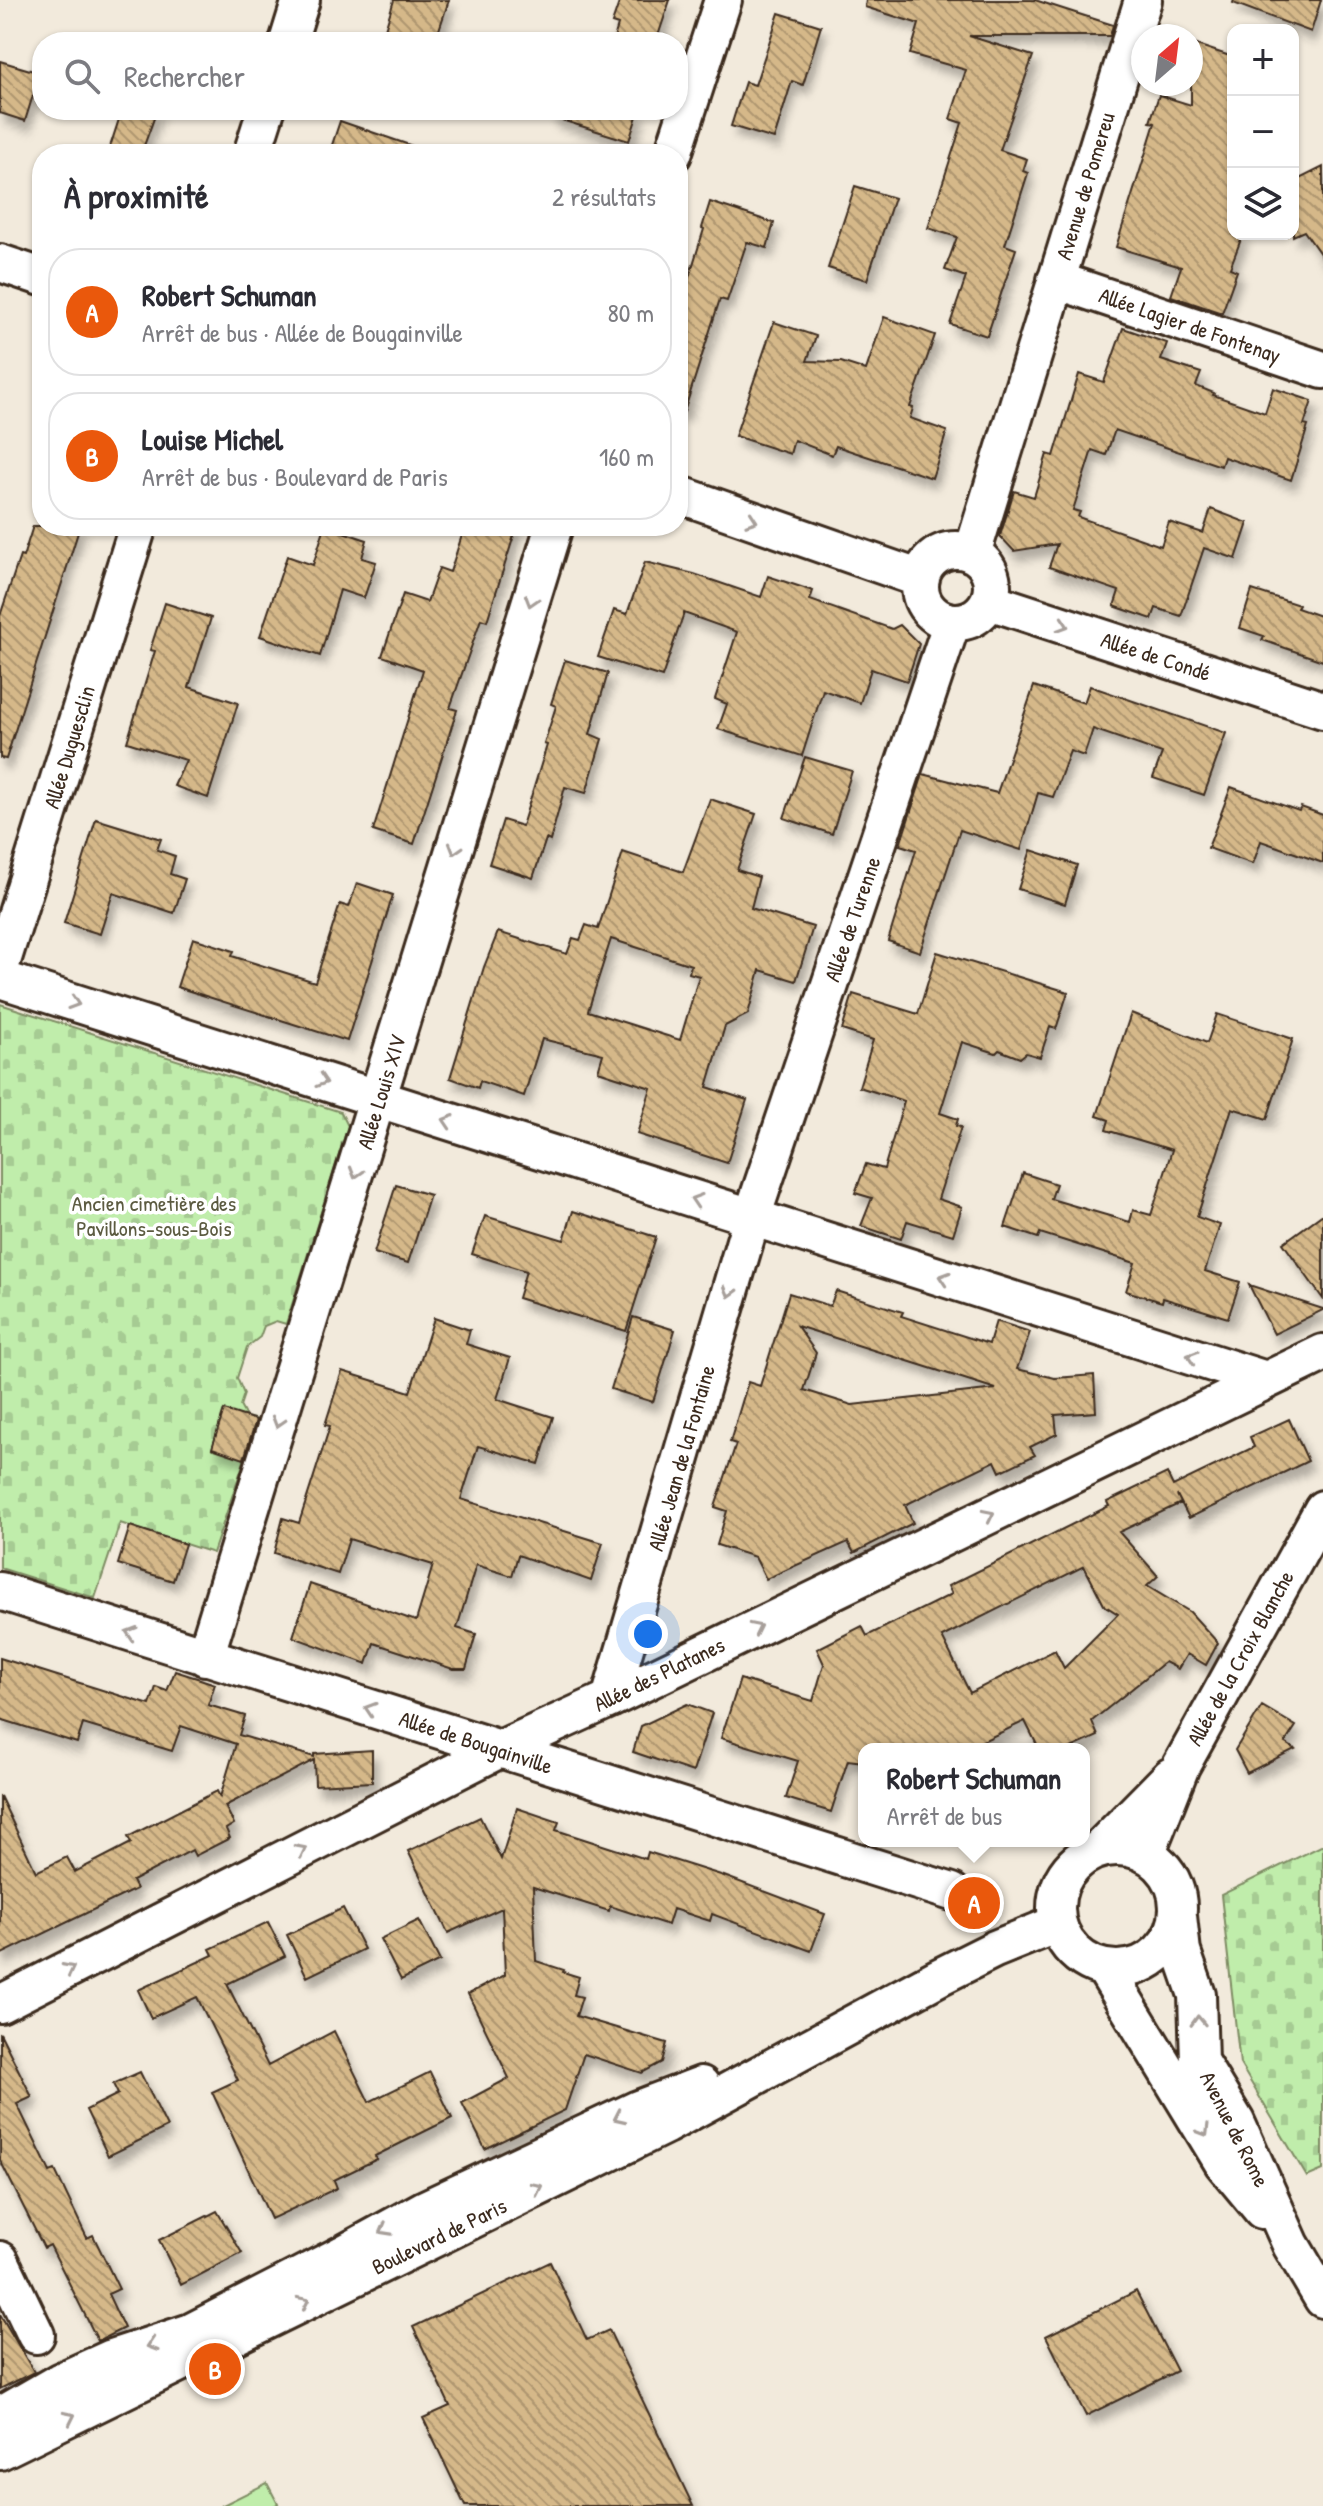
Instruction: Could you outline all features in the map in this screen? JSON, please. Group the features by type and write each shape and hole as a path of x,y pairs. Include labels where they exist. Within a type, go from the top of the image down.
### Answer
{"street":[{"path":"291,32 301,0"},
{"path":"688,108 723,0"},
{"name":"Avenue de Pomereu","path":"1056,280 1143,0"},
{"path":"255,144 263,120"},
{"path":"676,144 684,120"},
{"path":"0,263 32,274"},
{"path":"972,554 1056,280"},
{"name":"Allée Lagier de Fontenay","path":"1056,280 1323,370"},
{"path":"688,497 921,579"},
{"name":"Allée Duguesclin","path":"0,968 135,536"},
{"name":"Allée Louis XIV","path":"205,1657 551,536"},
{"path":"951,550 972,554 988,569 992,590 989,601 973,617 952,622 940,618 924,602 921,579 925,568 941,554 951,550"},
{"name":"Allée de Condé","path":"989,601 1323,710"},
{"name":"Allée de Turenne","path":"752,1217 952,622"},
{"path":"0,979 1266,1380"},
{"name":"Allée Jean de la Fontaine","path":"610,1699 752,1217"},
{"name":"Allée des Platanes","path":"0,2004 498,1750 610,1699 1323,1353"},
{"name":"Allée de la Croix Blanche","path":"1146,1854 1181,1766 1323,1509"},
{"name":"Allée de Bougainville","path":"0,1591 952,1892"},
{"name":"Allée de la Croix Blanche","path":"1099,1849 1181,1766"},
{"path":"1131,1848 1146,1854 1161,1866 1173,1882 1178,1916 1172,1935 1160,1952 1144,1964 1125,1969 1105,1969 1088,1963 1075,1953 1057,1924 1055,1905 1059,1887 1068,1870 1082,1857 1099,1849 1131,1848"},
{"name":"Avenue de Rome","path":"1178,1916 1182,1952 1197,1995 1199,2061 1236,2122 1291,2245 1323,2299"},
{"name":"Boulevard de Paris","path":"0,2451 666,2125 872,2011 995,1949 1057,1924"},
{"name":"Avenue de Rome","path":"1105,1969 1223,2163 1291,2245"},
{"name":"Boulevard de Paris","path":"0,2416 59,2382 99,2364 191,2332 425,2209 609,2122 740,2070 872,2011"},
{"path":"666,2125 664,2111 740,2070"},
{"path":"0,2260 36,2335"}],"green space":[{"name":"Ancien cimetière des Pavillons-sous-Bois","path":"0,1004 341,1112 348,1126 286,1324 276,1321 264,1326 260,1337 247,1347 237,1378 244,1394 240,1406 246,1417 258,1420 213,1553 120,1523 95,1598 0,1568"},
{"path":"1323,1845 1323,2170 1307,2177 1240,2064 1221,1895"},
{"path":"267,2483 278,2504 221,2506"}],"building":[{"path":"394,0 449,0 438,32 384,32"},
{"path":"620,0 670,0 659,32 616,32 618,25 612,23"},
{"path":"866,0 1035,0 1113,25 1110,36 969,36 1033,56 1000,150 1027,159 1023,171 1028,173 1005,245 1016,249 987,336 950,324 966,277 945,270 957,237 928,228 962,123 950,119 966,70 910,54 919,24 865,7"},
{"path":"1234,0 1321,0 1311,32 1299,28 1299,24 1289,24 1233,3"},
{"path":"779,13 821,26 803,85 792,81 774,139 731,126 745,82 755,85"},
{"path":"1203,47 1227,55 1227,240 1241,240 1230,268 1237,271 1222,313 1171,296 1181,267 1116,247 1155,123 1150,122 1159,96 1191,105 1191,96 1203,96"},
{"path":"0,61 32,71 32,99 25,121 0,113"},
{"path":"119,120 153,120 145,144 111,144"},
{"path":"562,120 636,120 629,141"},
{"path":"340,121 407,144 332,144"},
{"path":"1323,167 1323,258 1304,231 1299,233 1299,179"},
{"path":"855,186 894,198 867,280 828,268"},
{"path":"710,202 774,223 767,248 747,242 727,301 720,299 688,399 688,281"},
{"path":"884,317 935,335 910,407 913,408 910,418 947,431 932,478 836,446 832,455 794,440 790,454 735,436 774,322 816,336 807,361 841,362 866,370"},
{"path":"1123,328 1167,343 1161,360 1201,373 1196,386 1213,395 1265,413 1273,388 1312,401 1304,425 1308,426 1291,480 1224,457 1221,466 1115,430 1106,455 1092,450 1073,510 1080,512 1078,517 1161,546 1169,522 1203,533 1211,509 1248,523 1236,559 1204,548 1181,616 1156,608 1152,619 1114,606 1119,591 1049,567 1057,544 1014,551 1000,536 1014,491 1034,497 1047,454 1054,456 1079,374 1104,382"},
{"path":"32,529 32,536 77,536 6,759 0,758 0,616 20,556 23,557"},
{"path":"322,536 355,536 367,540 362,558 376,562 364,598 340,590 320,656 260,636 287,556 313,565"},
{"path":"462,536 514,536 487,621 481,619 450,708 457,710 414,844 373,831 423,670 382,656 403,594 427,602 439,568 450,572"},
{"path":"645,562 694,574 761,597 768,576 813,591 810,600 892,629 900,625 919,644 907,681 871,669 860,703 823,690 802,756 718,729 727,704 715,699 737,632 684,613 662,677 598,657 614,610 627,614"},
{"path":"1252,590 1299,605 1297,608 1323,617 1323,661 1262,640 1264,636 1240,628"},
{"path":"165,603 211,618 189,687 238,703 208,798 174,786 186,760 127,742 155,651 150,650"},
{"path":"565,660 608,673 590,734 602,739 586,793 565,787 550,841 546,839 533,878 489,864 503,820 522,826 547,745 544,744 556,706 551,704"},
{"path":"1034,686 1084,703 1090,686 1226,733 1204,795 1153,778 1162,753 1093,729 1084,756 1070,751 1053,797 1038,793 1021,850 960,830 920,952 888,941 916,850 900,845 923,774 997,793"},
{"path":"805,757 852,771 832,834 784,818"},
{"path":"1231,787 1299,811 1301,807 1323,815 1323,863 1261,841 1253,864 1208,848"},
{"path":"710,799 756,814 737,870 759,877 751,908 813,927 796,981 760,970 748,1014 725,1026 707,1087 747,1100 727,1163 637,1134 651,1088 598,1071 603,1054 542,1039 524,1096 480,1081 478,1088 450,1078 498,932 567,954 573,938 580,940 586,925 598,929 623,852 683,872","holes":["611,939 691,965 689,973 699,976 680,1040 588,1011"]},
{"path":"96,819 161,839 157,850 175,856 170,874 185,879 174,913 113,893 100,934 64,923"},
{"path":"1031,850 1077,865 1065,904 1018,889"},
{"path":"357,883 393,895 347,1041 177,987 193,938 234,951 232,956 315,982 340,904 349,907"},
{"path":"937,952 1068,992 1056,1029 1050,1027 1040,1057 1026,1053 1020,1058 962,1042 940,1113 958,1119 956,1126 961,1127 938,1199 962,1207 953,1235 907,1221 901,1239 861,1226 872,1198 855,1193 866,1164 884,1169 904,1101 859,1087 873,1040 842,1030 853,994 918,1014"},
{"path":"1131,1013 1207,1043 1217,1014 1293,1039 1267,1119 1232,1108 1197,1217 1220,1225 1205,1271 1240,1282 1228,1318 1163,1298 1162,1302 1126,1291 1135,1263 1040,1233 1038,1238 1005,1227 1023,1173 1056,1184 1051,1199 1130,1222 1133,1210 1151,1215 1172,1150 1106,1130 1109,1120 1097,1116"},
{"path":"396,1185 430,1195 408,1263 374,1253"},
{"path":"573,1211 656,1237 626,1331 518,1298 526,1271 472,1254 485,1216 564,1240"},
{"path":"1323,1214 1323,1299 1283,1243"},
{"path":"1249,1285 1323,1309 1323,1310 1274,1334"},
{"path":"836,1291 989,1344 996,1321 1030,1332 1017,1369 1055,1378 1094,1375 1096,1412 1055,1415 1057,1434 1030,1447 1035,1455 1000,1472 995,1461 905,1505 913,1523 854,1553 848,1542 766,1579 755,1557 717,1545 727,1511 715,1507 736,1444 730,1442 748,1382 760,1386 789,1293 830,1306","holes":["797,1326 996,1389 852,1405 804,1390 816,1353"]},
{"path":"633,1317 675,1330 653,1402 611,1389"},
{"path":"434,1318 470,1330 466,1344 510,1358 497,1399 553,1417 539,1464 478,1446 461,1499 603,1543 591,1581 518,1555 512,1576 476,1565 457,1628 476,1634 466,1669 453,1669 374,1643 367,1664 293,1637 310,1584 416,1621 433,1565 349,1539 338,1574 274,1553 283,1518 299,1523 330,1426 325,1425 342,1371 410,1392"},
{"path":"224,1410 256,1420 244,1459 212,1448"},
{"path":"1289,1419 1308,1461 1189,1518 1177,1495 1181,1503 1119,1532 1158,1576 1147,1586 1190,1612 1218,1643 1206,1665 1187,1654 1178,1669 1165,1662 1092,1721 1098,1736 1082,1743 1036,1743 1025,1721 979,1743 858,1743 858,1761 848,1760 831,1812 786,1798 798,1761 721,1738 740,1679 813,1701 824,1664 817,1649 862,1626 867,1636 952,1594 948,1586 1109,1506 1107,1502 1167,1473 1173,1486 1254,1447 1250,1437","holes":["1084,1566 1104,1605 1118,1614 1064,1668 1055,1650 970,1693 942,1637"]},
{"path":"130,1526 185,1544 173,1581 118,1564"},
{"path":"0,1658 150,1705 156,1687 167,1691 175,1671 215,1684 208,1705 245,1716 239,1735 314,1757 314,1754 372,1750 372,1782 315,1785 314,1760 225,1806 234,1824 226,1829 230,1838 195,1856 192,1850 132,1881 136,1889 0,1955 0,1796 36,1872 67,1857 75,1872 131,1843 128,1837 217,1791 220,1797 236,1744 181,1726 172,1751 83,1724 77,1743 0,1719"},
{"path":"687,1704 712,1713 693,1772 633,1752 641,1726"},
{"path":"1262,1706 1296,1726 1285,1743 1295,1749 1247,1773 1235,1750"},
{"path":"517,1808 559,1822 556,1830 646,1859 648,1852 724,1876 825,1914 811,1951 712,1914 710,1921 673,1909 668,1925 610,1906 609,1911 533,1887 536,1961 579,1977 574,1995 582,1997 576,2016 667,2043 662,2062 642,2073 584,2054 565,2110 485,2149 462,2103 509,2078 468,1994 505,1975 502,1908 448,1933 408,1851 480,1817 501,1859"},
{"path":"343,1908 364,1949 307,1977 287,1935"},
{"path":"419,1920 440,1961 401,1980 380,1939"},
{"path":"268,1922 285,1956 227,1984 268,2066 334,2031 369,2102 430,2072 452,2118 334,2180 337,2188 271,2219 212,2092 238,2080 197,1997 151,2018 138,1990 213,1955 210,1949"},
{"path":"0,2033 32,2097 17,2104 50,2172 55,2170 87,2238 93,2235 119,2289 108,2294 124,2328 98,2341 50,2245 44,2248 0,2160"},
{"path":"140,2072 167,2127 108,2156 86,2110 118,2094 113,2084"},
{"path":"217,2211 242,2253 181,2285 159,2240"},
{"path":"550,2262 587,2340 609,2330 693,2506 465,2506 423,2418 450,2406 413,2327"},
{"path":"1136,2291 1177,2371 1086,2416 1046,2336"},
{"path":"0,2314 34,2372 0,2389"}],"place":[{"name":"Robert Schuman","path":"974,1903"},
{"name":"Louise Michel","path":"215,2369"}]}
